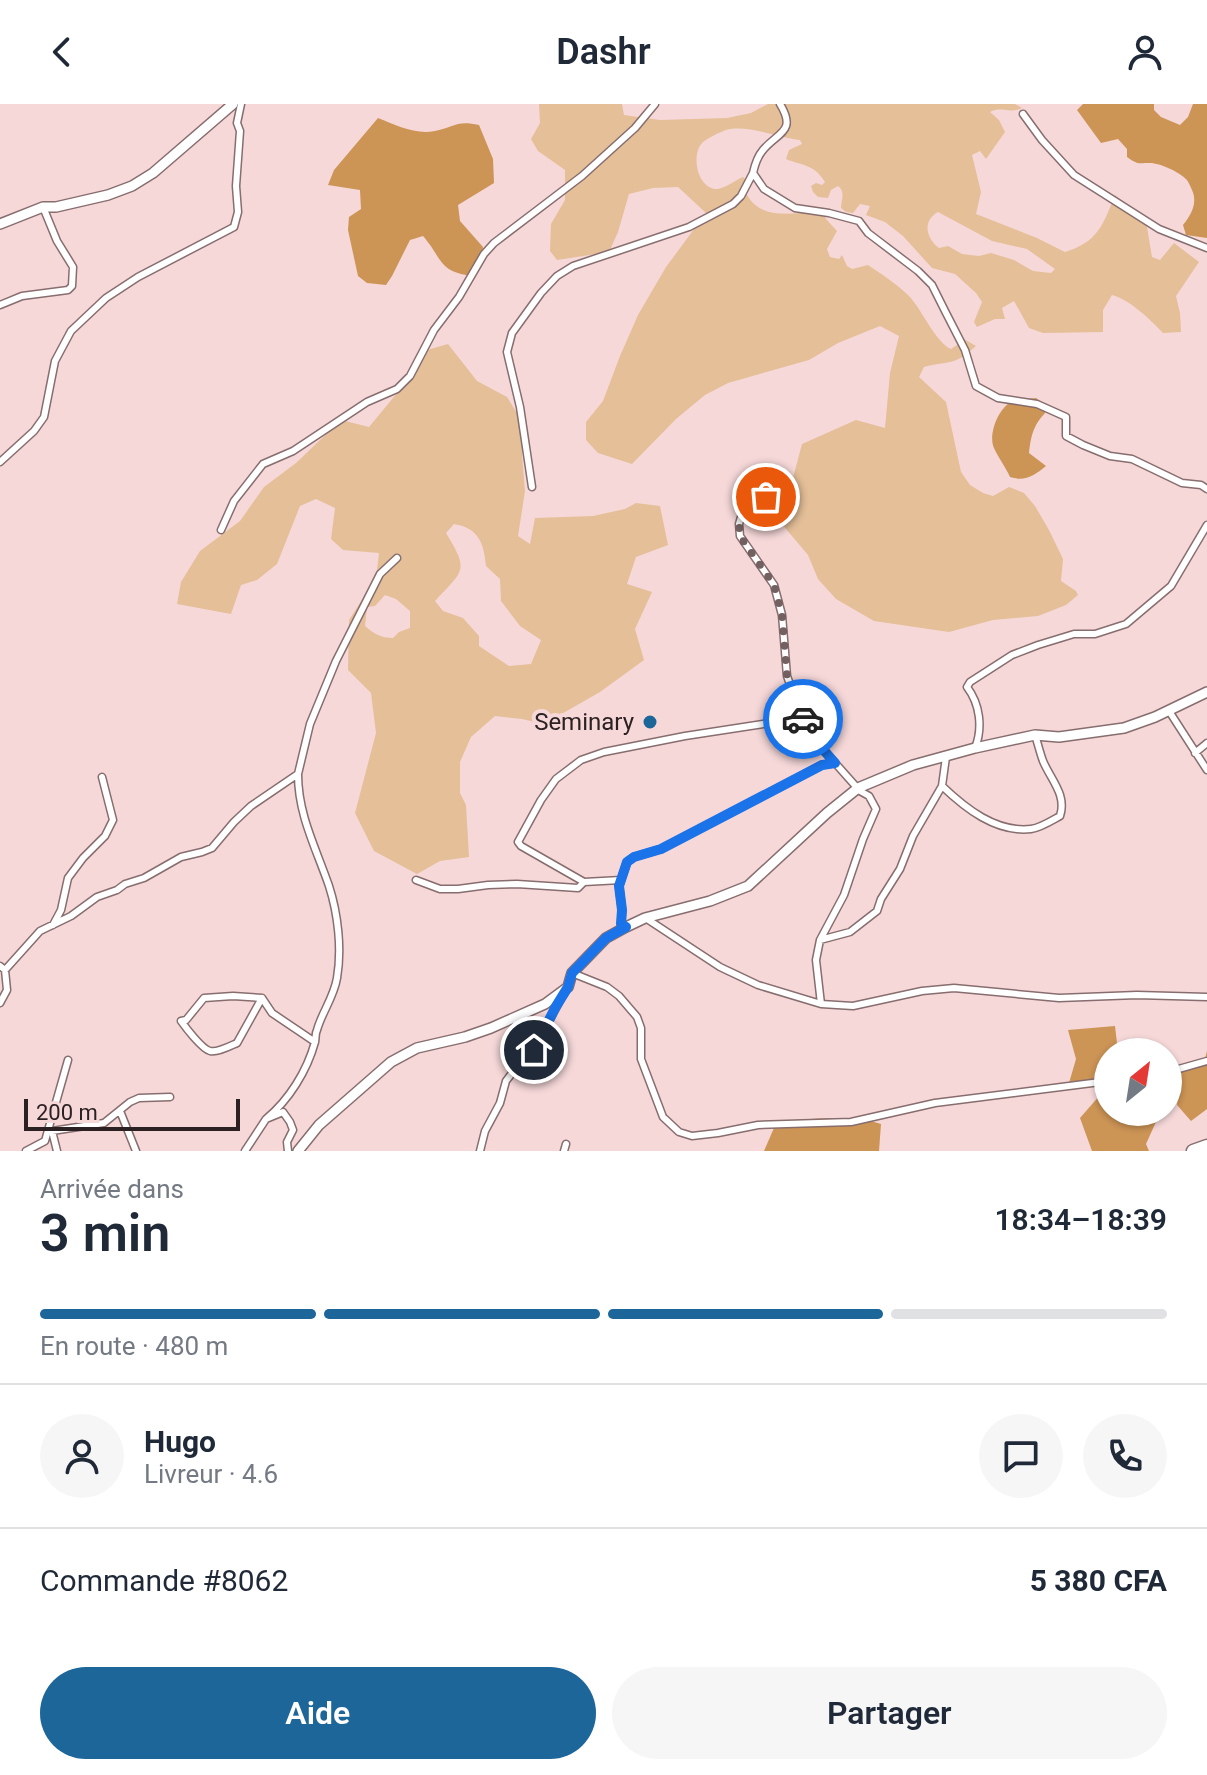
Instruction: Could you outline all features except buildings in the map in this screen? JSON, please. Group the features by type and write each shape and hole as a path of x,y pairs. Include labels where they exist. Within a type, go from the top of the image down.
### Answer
{"highway":[{"path":"1193,1151 1207,1146"}],"main road":[{"path":"0,224 43,207 95,198 132,186 153,173 233,104"},
{"path":"301,1150 319,1125 391,1062 417,1048 465,1037 545,1004 568,987 572,973 606,938 626,927 645,918 710,901 748,886 858,788 913,765 975,748 1035,735 1059,737 1116,730 1141,723 1207,692"}],"street":[{"path":"0,462 34,431 44,417 55,361 71,331 106,298 138,277 234,227 238,212 236,186 240,131 237,123 241,104"},
{"path":"221,530 234,501 263,464 293,451 367,402 397,389 410,376 434,330 459,297 484,254 582,176 635,128 655,104"},
{"path":"532,487 520,407 507,352 512,333 557,276 573,266 676,233 733,204 741,196 764,147 785,131 787,123 780,104"},
{"path":"1023,114 1074,175 1159,229 1207,250"},
{"path":"753,173 764,189 795,208 859,221 868,233 918,271 932,285 939,298 965,350 976,386 998,398 1037,404 1066,417 1066,436 1083,445 1110,456 1132,459 1182,483 1201,485 1207,489"},
{"path":"0,305 22,296 68,290 72,286 73,267 57,241 43,207"},
{"path":"766,497 741,517 740,536 774,585 782,615 787,676 802,718 820,746 869,796 876,809 844,895 820,940 816,960 821,1004"},
{"path":"975,748 980,736 979,719 973,695 967,687 970,682 1012,655 1038,645 1074,634 1095,634 1126,624 1171,586 1207,525"},
{"path":"245,1151 266,1119 280,1108 296,1085 338,977 339,949 334,906 303,820 298,774 310,724 336,661 380,574 397,558"},
{"path":"1169,711 1207,770"},
{"path":"621,880 584,882 518,842 556,779 581,760 604,752 802,718"},
{"path":"942,786 963,805 988,821 1013,828 1033,829 1060,816 1059,788 1044,762 1035,735"},
{"path":"1195,753 1207,743"},
{"path":"820,940 850,932 877,911 900,869 913,836 942,786 946,757"},
{"path":"626,927 621,924 619,886 627,862 661,849 822,765 835,763"},
{"path":"0,1003 7,990 2,968 40,931 71,916 97,897 144,878 181,857 212,848 251,806 298,774"},
{"path":"53,925 61,910 68,878 105,836 113,820 102,777"},
{"path":"416,880 440,889 517,884 578,888 584,882"},
{"path":"645,918 720,967 758,985 821,1004 853,1006 922,991 954,988 1059,998 1137,995 1207,997"},
{"path":"572,973 607,987 637,1017 641,1028 641,1059 663,1117 679,1132 692,1136 758,1125 851,1122 935,1103 1094,1083"},
{"path":"480,1151 506,1081 534,1050 568,987"},
{"path":"204,998 262,998 237,1043 214,1052 207,1050 181,1021 186,1020 204,998"},
{"path":"262,998 272,1013 315,1042"},
{"path":"45,1141 68,1060"},
{"path":"1182,1068 1207,1061"},
{"path":"26,1151 45,1141 52,1131 104,1123 139,1098 170,1097"},
{"path":"120,1111 136,1151"},
{"path":"266,1119 283,1112 290,1122 293,1130 287,1142 288,1151"},
{"path":"52,1131 57,1151"}],"shaded area":[{"path":"539,104 622,104 624,115 660,120 727,118 751,113 768,104 1015,104 1022,108 990,112 1005,132 986,159 980,151 972,155 981,192 976,214 1065,252 1085,243 1098,231 1115,195 1146,221 1152,257 1160,260 1174,243 1199,262 1176,296 1181,332 1163,333 1132,305 1112,295 1103,310 1103,332 1043,333 1029,328 1014,301 1002,308 1005,319 995,319 977,327 974,322 982,302 955,274 932,268 903,236 885,222 866,215 870,206 860,204 853,213 846,212 841,208 842,193 838,186 831,190 828,198 818,197 813,192 811,186 825,182 821,176 808,166 786,159 789,150 802,144 800,140 734,129 714,135 699,147 697,168 703,182 709,187 722,188 743,177 750,185 746,193 761,209 780,214 824,213 837,231 827,249 830,257 839,259 842,255 852,269 868,265 894,283 908,295 940,340 951,349 964,339 976,346 956,360 924,367 919,377 946,402 961,472 970,485 993,496 1009,487 1024,493 1035,506 1063,559 1061,581 1078,595 1066,605 1038,616 993,620 949,632 874,621 836,599 818,579 808,555 781,523 802,444 856,420 885,428 890,373 899,336 880,326 838,343 809,360 728,383 705,395 676,419 632,464 598,453 586,440 586,422 603,401 638,315 666,267 706,213 678,187 653,188 629,194 609,252 557,260 550,251 551,224 565,200 565,170 538,151 531,139 540,123","holes":["938,212 992,241 1027,249 1055,269 1051,273 1033,271 1014,260 991,253 979,256 962,254 948,246 939,248 929,235 928,225"]},
{"path":"1083,104 1154,104 1154,110 1161,117 1180,125 1188,117 1193,104 1207,104 1207,238 1186,235 1183,225 1191,213 1194,200 1186,179 1164,166 1138,163 1127,157 1127,149 1118,139 1101,143 1077,110"},
{"path":"378,118 420,132 460,124 479,125 493,159 494,183 458,205 460,221 483,247 480,268 473,276 447,268 423,236 410,240 386,285 367,283 358,276 348,230 349,217 361,209 360,190 328,185 334,170"},
{"path":"448,344 477,381 507,397 525,426 522,455 525,491 518,536 530,544 535,518 593,516 625,509 636,503 660,506 668,545 636,557 627,584 652,592 635,629 644,660 600,692 544,724 495,716 471,737 460,762 460,793 466,805 469,857 440,861 417,874 374,851 355,813 376,733 371,693 348,670 349,620 376,578 379,553 343,550 331,539 335,508 316,499 300,506 277,564 257,580 241,585 231,614 177,604 181,582 200,551 240,521 264,487 296,463 341,420 369,427 412,375 427,350","holes":["454,524 469,529 479,538 486,566 500,579 501,601 520,626 541,640 531,664 509,666 479,646 479,636 463,618 443,611 435,601 460,570 458,556 446,533","385,595 396,599 410,611 410,628 393,638 378,635 365,626 367,607 375,606"]},
{"path":"1036,398 1044,404 1045,413 1033,432 1029,453 1046,466 1030,477 1010,477 992,443 995,423 1006,405 1020,399"},
{"path":"1115,1026 1116,1038 1094,1038 1094,1079 1069,1083 1076,1059 1068,1030"},
{"path":"1207,1051 1207,1109 1191,1121 1182,1111 1182,1066 1205,1059"},
{"path":"1094,1102 1094,1126 1154,1126 1146,1144 1149,1151 1092,1151 1080,1118"},
{"path":"864,1119 881,1124 879,1151 764,1151 777,1121"}],"way so far":[{"path":"766,497 741,517 740,536 774,585 782,615 787,676 803,719"}],"place":[{"name":"Seminary","path":"650,722"}],"route":[{"path":"534,1050 568,987 572,973 606,938 626,927 621,924 619,886 627,862 661,849 822,765 835,763 803,719"}]}
